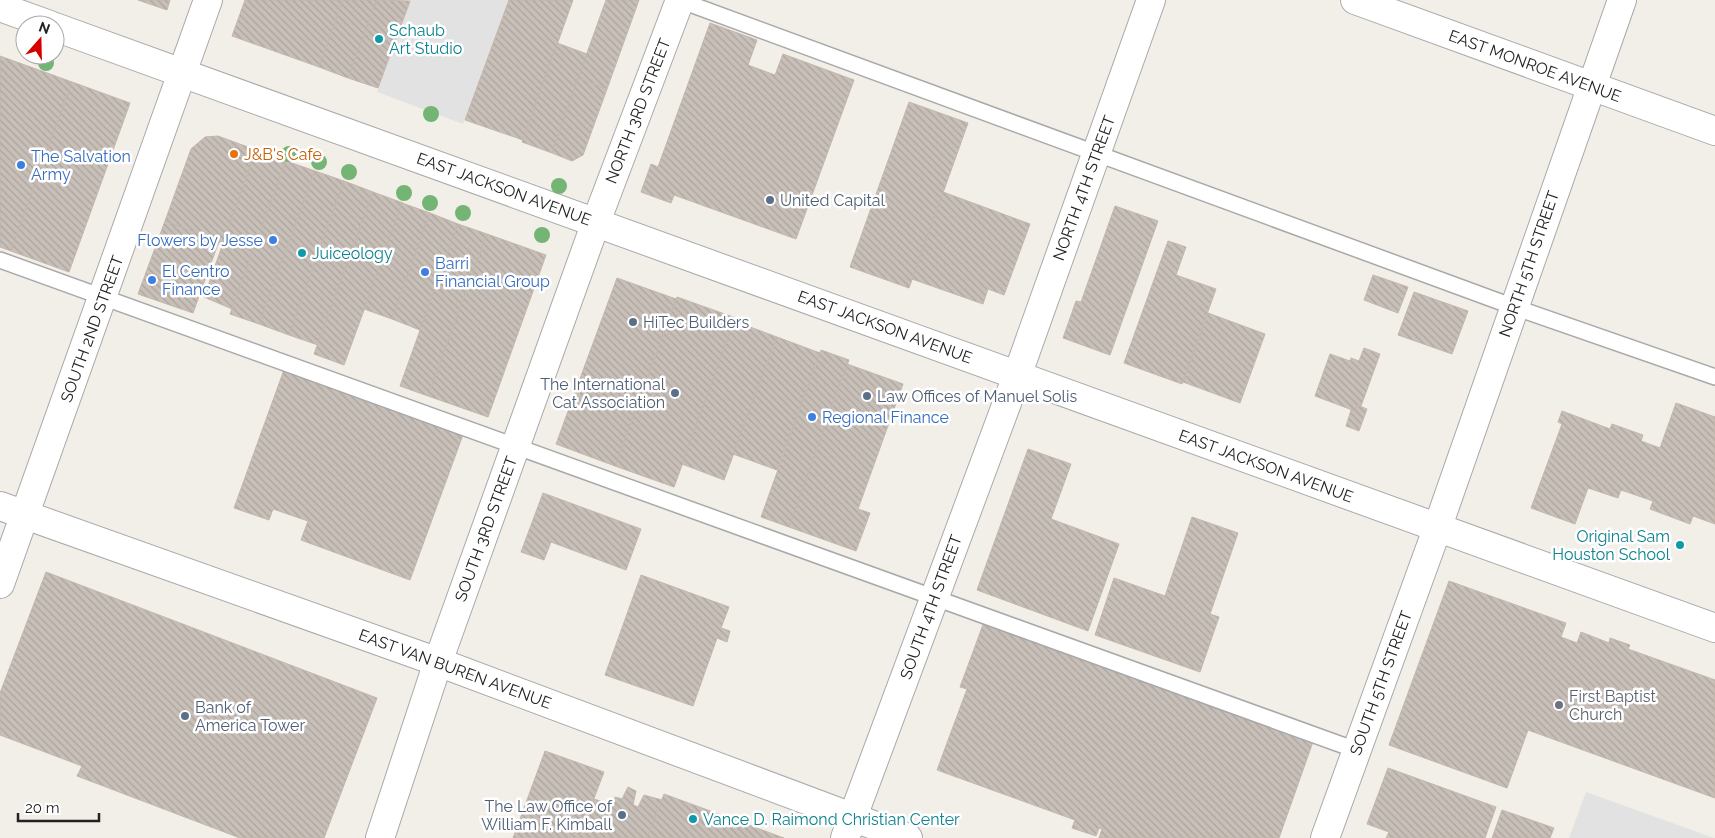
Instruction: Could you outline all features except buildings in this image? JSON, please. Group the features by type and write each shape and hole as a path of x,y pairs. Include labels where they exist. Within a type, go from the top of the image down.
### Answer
{"street":[{"name":"SOUTH 2ND STREET","path":"0,584 104,297 208,0"},
{"name":"NORTH 3RD STREET","path":"596,222 679,0"},
{"name":"NORTH 4TH STREET","path":"1017,376 1151,0"},
{"name":"EAST MONROE AVENUE","path":"1355,0 1715,131"},
{"name":"NORTH 5TH STREET","path":"1437,529 1622,0"},
{"path":"0,7 22,15"},
{"name":"EAST JACKSON AVENUE","path":"65,31 1437,529 1715,628"},
{"name":"SOUTH 3RD STREET","path":"380,838 438,662 596,222"},
{"name":"SOUTH 4TH STREET","path":"849,828 1017,376"},
{"name":"EAST VAN BUREN AVENUE","path":"0,506 438,662 849,828 908,838"},
{"name":"SOUTH 5TH STREET","path":"1324,838 1437,529"}],"lane":[{"path":"679,0 1514,307 1715,377"},
{"path":"0,260 1356,750"}],"shaded area":[{"path":"410,0 509,0 463,124 377,92"},
{"path":"1586,792 1714,838 1569,838"}],"place":[{"name":"Schaub Art Studio","path":"379,39"},
{"name":"J&B's Cafe","path":"234,154"},
{"name":"The Salvation Army","path":"21,165"},
{"name":"United Capital","path":"770,200"},
{"name":"Flowers by Jesse","path":"273,240"},
{"name":"Juiceology","path":"302,253"},
{"name":"Barri Financial Group","path":"425,272"},
{"name":"El Centro Finance","path":"152,280"},
{"name":"HiTec Builders","path":"633,322"},
{"name":"The International Cat Association","path":"675,393"},
{"name":"Law Offices of Manuel Solis","path":"867,396"},
{"name":"Regional Finance","path":"812,417"},
{"name":"Original Sam Houston School","path":"1680,545"},
{"name":"First Baptist Church","path":"1559,705"},
{"name":"Bank of America Tower","path":"185,716"},
{"name":"The Law Office of William F. Kimball","path":"622,815"},
{"name":"Vance D. Raimond Christian Center","path":"693,819"}]}
